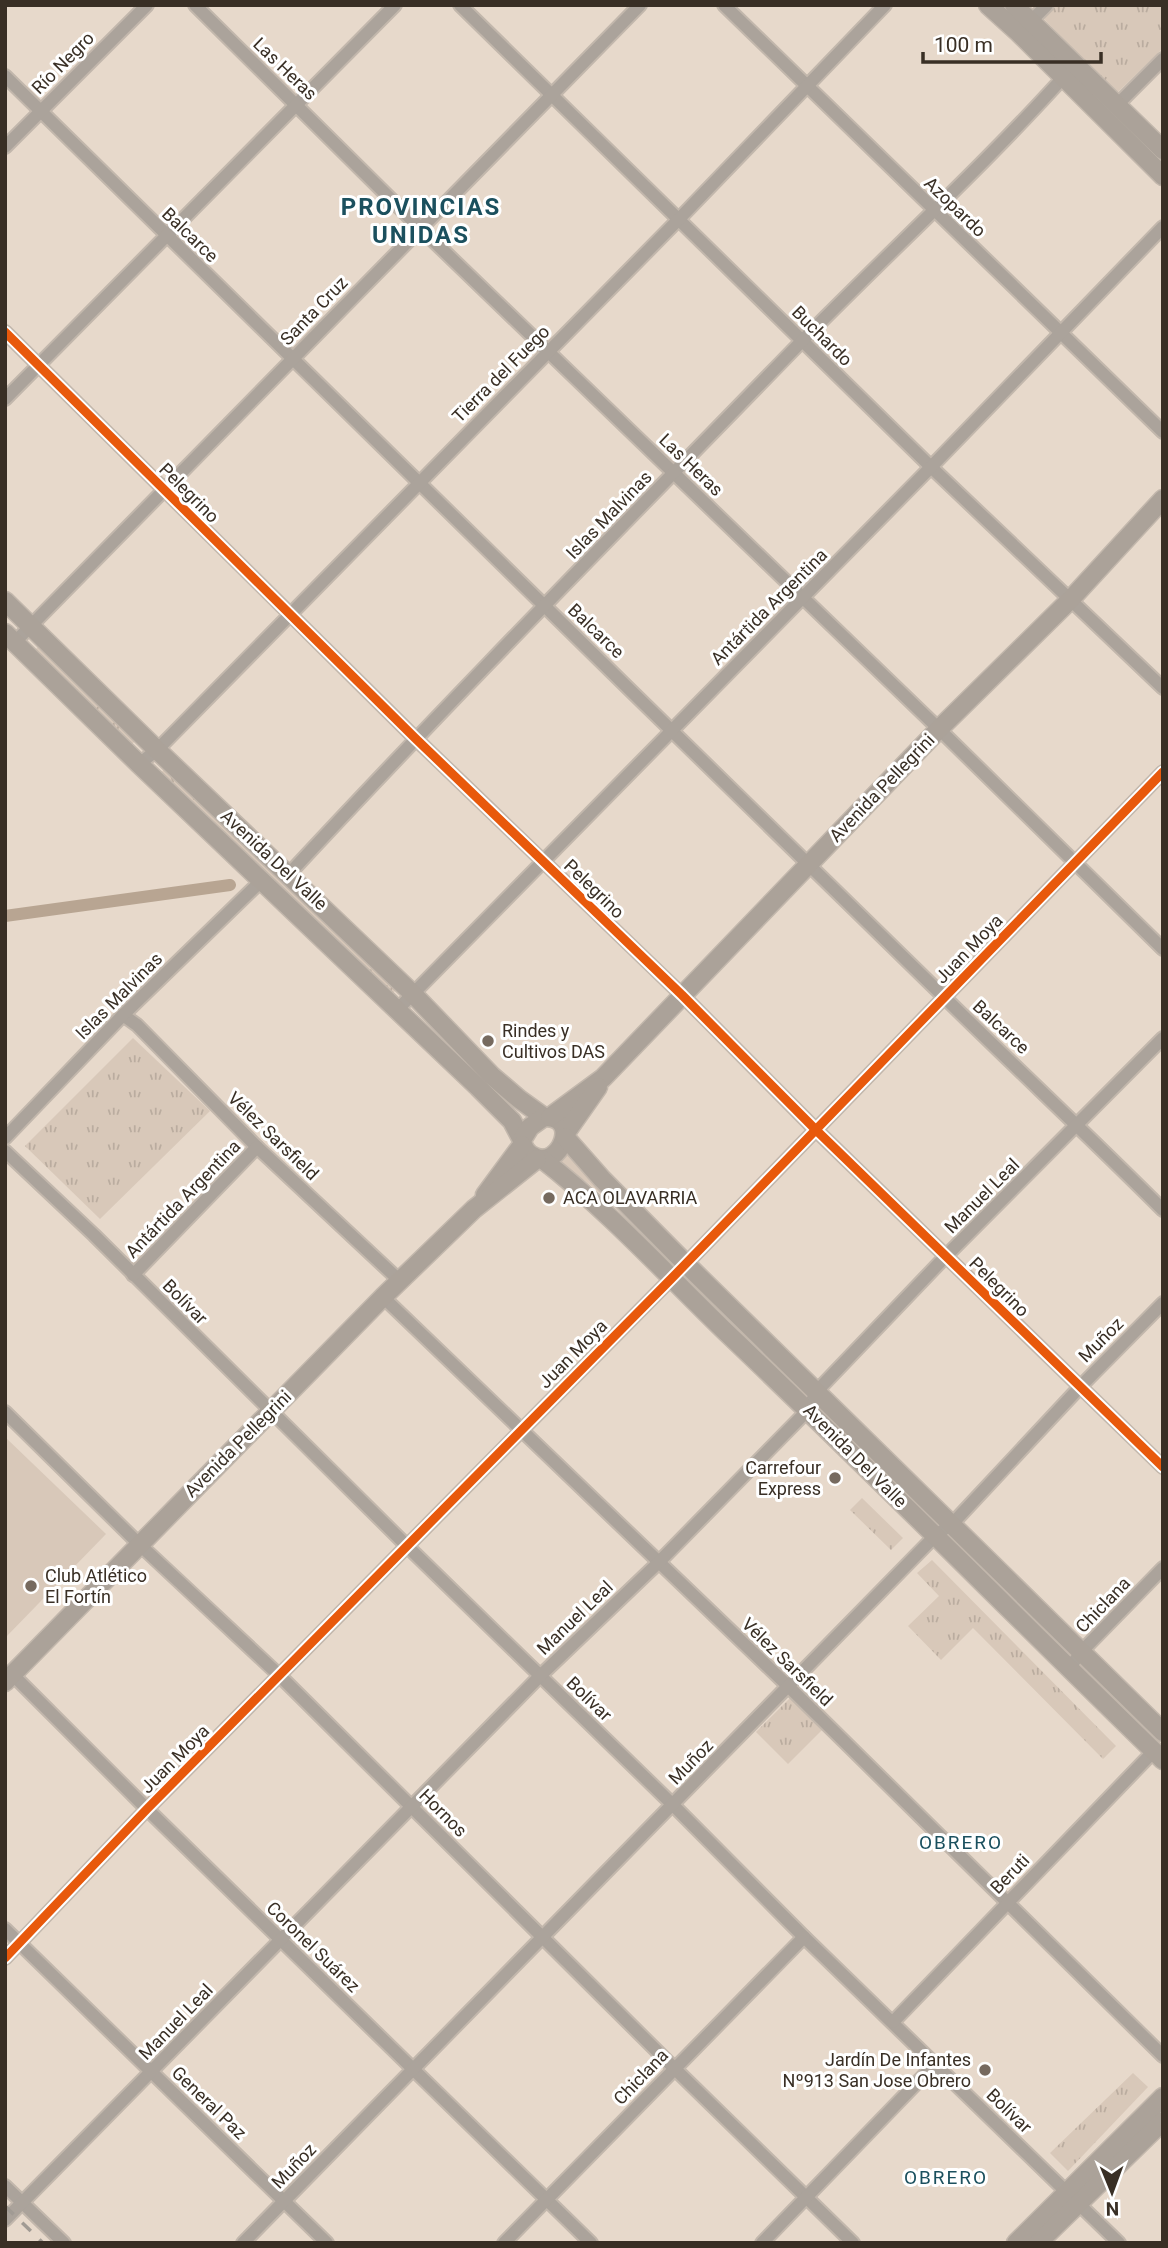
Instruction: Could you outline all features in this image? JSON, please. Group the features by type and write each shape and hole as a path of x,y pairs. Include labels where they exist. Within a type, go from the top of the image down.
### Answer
{"main road":[{"path":"988,5 1025,27 1069,70 1163,176"},
{"path":"1014,5 1025,27"},
{"path":"1069,70 1117,105 1163,150"},
{"name":"Avenida Pellegrini","path":"565,1135 603,1078 939,729 1071,598 1163,499"},
{"name":"Avenida Del Valle","path":"5,601 413,994 492,1076 519,1099 547,1117"},
{"name":"Avenida Del Valle","path":"10,638 512,1121 522,1142"},
{"name":"Avenida Pellegrini","path":"547,1117 603,1078"},
{"path":"547,1117 564,1127 565,1135 556,1153 540,1159 527,1152 522,1142 530,1127 547,1117"},
{"name":"Avenida Del Valle","path":"565,1135 602,1180 685,1263 1163,1731"},
{"name":"Avenida Pellegrini","path":"474,1209 522,1142"},
{"name":"Avenida Pellegrini","path":"9,1679 383,1297 474,1209 540,1159"},
{"name":"Avenida Del Valle","path":"540,1159 598,1204 671,1279 1158,1755"},
{"path":"1038,2243 1072,2197 1163,2097"},
{"path":"1016,2243 1163,2121"}],"street":[{"name":"Río Negro","path":"5,147 147,5"},
{"name":"Las Heras","path":"195,5 547,352 1163,949"},
{"path":"5,399 394,5"},
{"name":"Buchardo","path":"460,5 931,467 1163,688"},
{"name":"Santa Cruz","path":"10,638 31,626 640,5"},
{"name":"Azopardo","path":"724,5 1163,432"},
{"name":"Tierra del Fuego","path":"139,764 157,750 290,615 886,5"},
{"path":"1025,27 1046,5"},
{"path":"1117,105 1163,59"},
{"name":"Islas Malvinas","path":"289,874 415,738 802,341 935,212 1069,70"},
{"name":"Balcarce","path":"5,76 165,236 944,997 1079,1125 1163,1210"},
{"name":"Antártida Argentina","path":"398,1009 1163,227"},
{"name":"Pelegrino","path":"5,332 415,738 682,995 1079,1388 1163,1467"},
{"name":"Juan Moya","path":"5,1958 147,1810 671,1279 1163,772"},
{"name":"Islas Malvinas","path":"5,1138 123,1015 261,881"},
{"name":"Vélez Sarsfield","path":"123,1015 137,1025 257,1147 400,1281"},
{"name":"Manuel Leal","path":"5,2220 540,1676 658,1563 808,1410 816,1392 946,1256 1163,1038"},
{"name":"Antártida Argentina","path":"133,1275 257,1147"},
{"name":"Bolívar","path":"5,1151 1119,2243"},
{"name":"Vélez Sarsfield","path":"383,1297 788,1686 1163,2056"},
{"name":"Muñoz","path":"243,2243 935,1536 953,1523 1163,1303"},
{"name":"Hornos","path":"5,1412 139,1544 280,1676 853,2243"},
{"name":"Chiclana","path":"1070,1667 1082,1651 1163,1568"},
{"name":"Coronel Suárez","path":"9,1679 591,2243"},
{"name":"Beruti","path":"893,2022 1007,1902 1158,1755"},
{"name":"General Paz","path":"5,1929 327,2243"},
{"name":"Chiclana","path":"504,2243 804,1937"},
{"path":"762,2243 934,2064"},
{"path":"5,2186 64,2243"}],"green space":[{"path":"1057,5 1161,5 1163,48 1116,94 1044,19"},
{"path":"40,645 136,740 132,744 35,650"},
{"path":"165,768 397,989 393,993 161,773"},
{"path":"133,1038 210,1111 100,1219 25,1146"},
{"path":"570,1151 581,1170 670,1258 668,1260 602,1195 558,1163"},
{"name":"Club Atlético El Fortín","path":"5,1437 106,1534 5,1638"},
{"path":"862,1498 903,1538 891,1550 850,1510"},
{"path":"932,1560 1116,1746 1103,1759 973,1628 941,1660 908,1626 939,1596 917,1573"},
{"path":"790,1698 822,1730 788,1764 756,1732"},
{"path":"1133,2073 1148,2087 1068,2171 1050,2153"}],"waterway":[{"path":"5,916 230,885"}],"railway":[{"path":"5,2206 43,2243"}],"cycle path":[{"path":"5,332 415,738 682,995 816,1130 1163,1467"},
{"path":"5,1958 147,1809 671,1279 1163,772"}],"place":[{"name":"Rindes y Cultivos DAS","path":"488,1041"},
{"name":"ACA OLAVARRIA","path":"549,1198"},
{"name":"Carrefour Express","path":"835,1478"},
{"name":"Club Atlético El Fortín","path":"31,1586"},
{"name":"Jardín De Infantes Nº913 San Jose Obrero","path":"985,2070"}],"district":[{"name":"PROVINCIAS UNIDAS","path":"421,221"},
{"name":"OBRERO","path":"961,1842"},
{"name":"OBRERO","path":"946,2177"}]}
